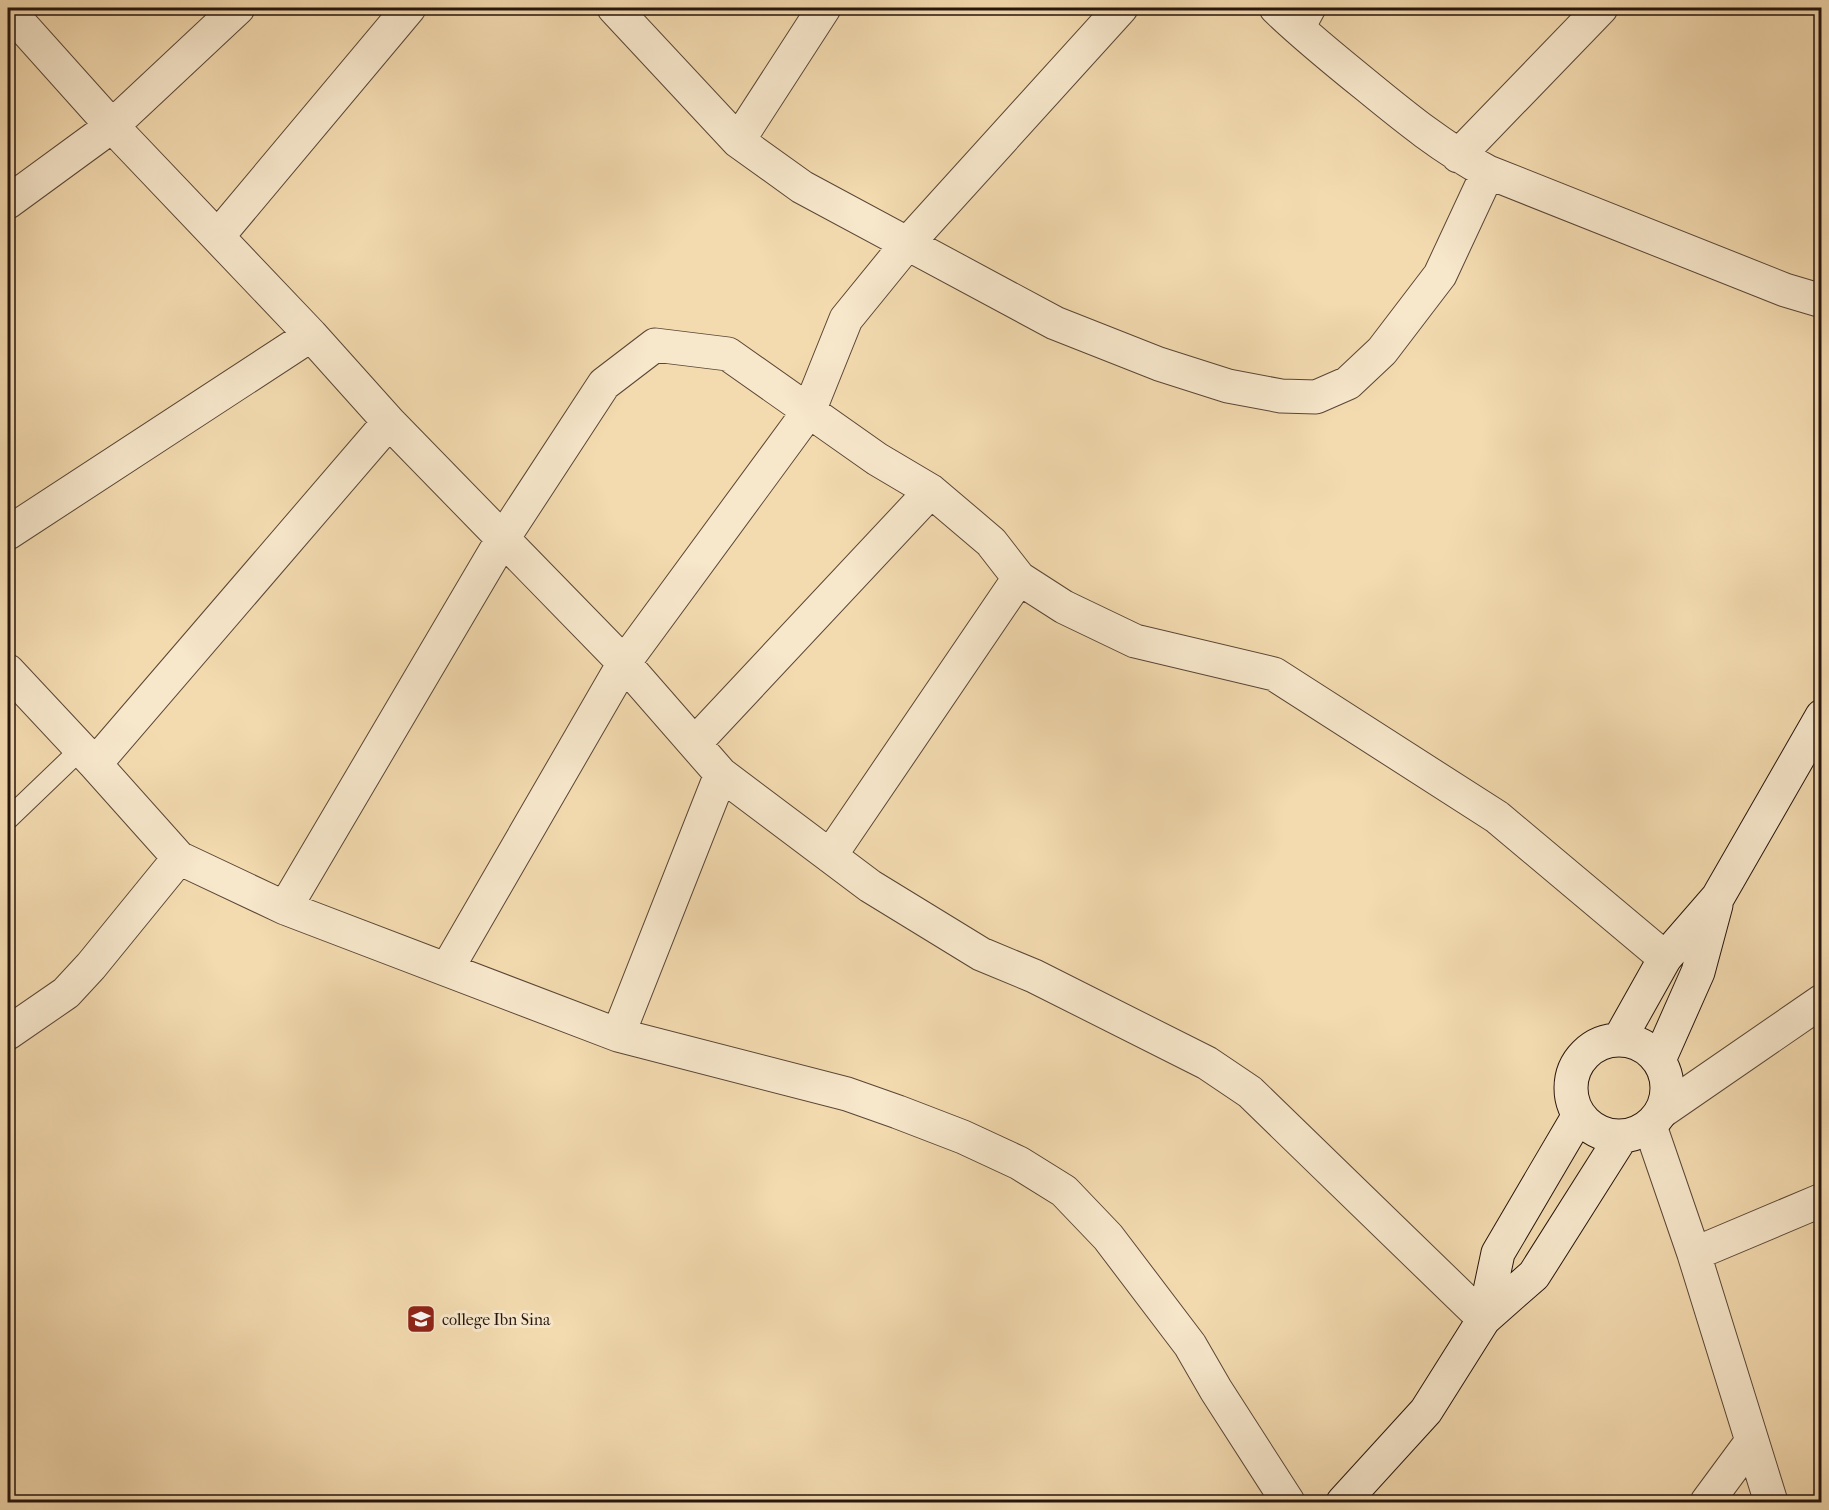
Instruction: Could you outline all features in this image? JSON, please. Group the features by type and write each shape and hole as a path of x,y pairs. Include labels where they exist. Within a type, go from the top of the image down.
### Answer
{"street":[{"path":"8,202 112,126 238,8"},
{"path":"218,236 410,8"},
{"path":"614,8 738,141 802,187 1055,323 1159,364 1228,386 1281,396 1316,397 1348,383 1382,351 1440,275 1488,172"},
{"path":"738,141 824,8"},
{"path":"447,969 624,663 809,411 846,319 907,244 1121,8"},
{"path":"1276,8 1309,21 1405,117 1458,156 1488,172 1785,291 1821,301"},
{"path":"1458,156 1601,8"},
{"path":"8,10 112,126 311,335 389,422 624,663 721,774 870,886 981,954 1034,976 1208,1063 1250,1092 1484,1319"},
{"path":"8,533 311,335"},
{"path":"285,908 502,540 604,384 655,345 728,354 877,459 931,491 991,542 1019,578 1064,607 1135,641 1274,674 1497,817 1665,958"},
{"path":"88,756 389,422"},
{"path":"695,743 931,491"},
{"path":"830,856 1019,578"},
{"path":"8,671 179,858 285,908 618,1035 847,1094 963,1137 1019,1163 1064,1191 1108,1237 1190,1345 1288,1503"},
{"path":"1619,1040 1665,958 1718,897 1821,716"},
{"path":"618,1035 721,774"},
{"path":"8,1033 66,993 91,966 179,858"},
{"path":"1659,1060 1698,972 1718,897"},
{"path":"1343,1503 1426,1411 1484,1319 1534,1275 1644,1124 1667,1095 1666,1077 1659,1060 1641,1045 1619,1040 1602,1042 1588,1051 1576,1065 1571,1082 1572,1099 1579,1115 1598,1131 1644,1124 1821,1001"},
{"path":"1484,1319 1498,1253 1579,1115"},
{"path":"1644,1124 1694,1254 1771,1503"},
{"path":"1694,1254 1821,1200"},
{"path":"1707,1503 1752,1441"}],"lane":[{"path":"8,819 88,756"}],"place":[{"name":"college Ibn Sina","path":"421,1319"}]}
